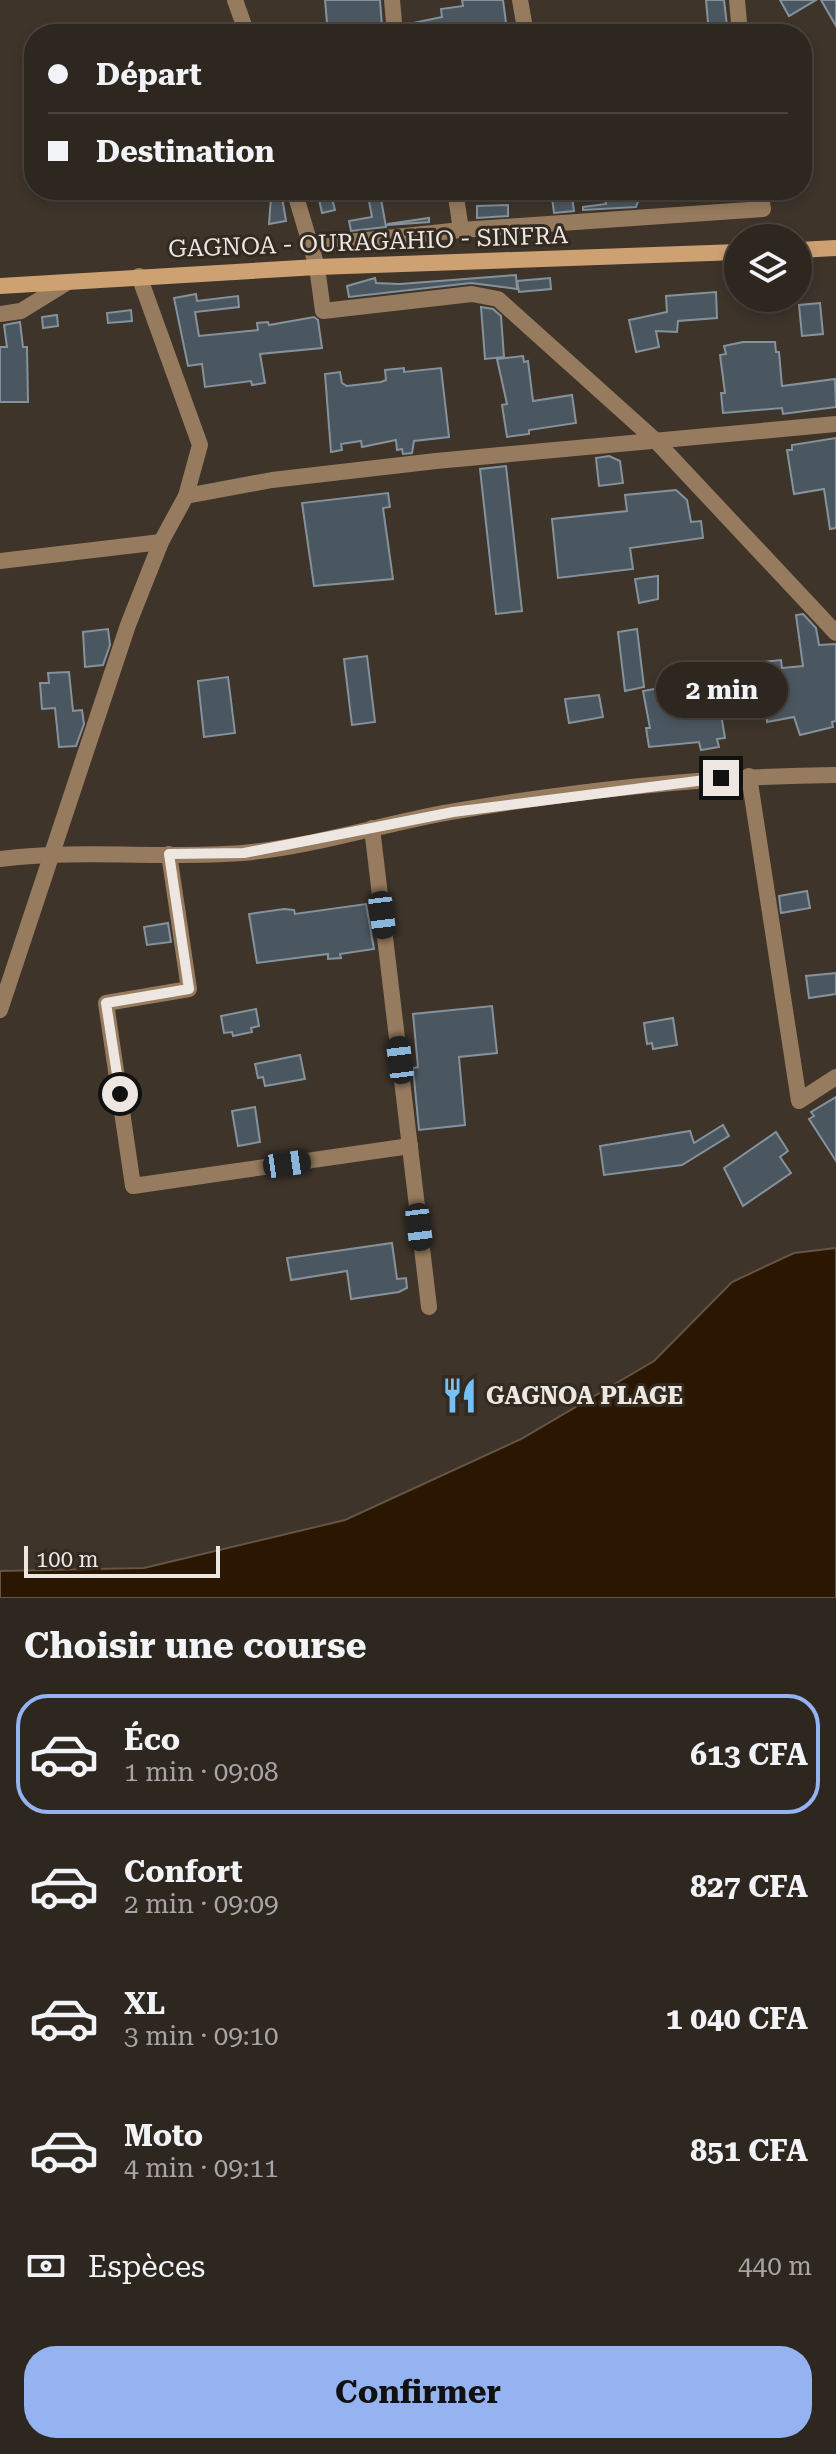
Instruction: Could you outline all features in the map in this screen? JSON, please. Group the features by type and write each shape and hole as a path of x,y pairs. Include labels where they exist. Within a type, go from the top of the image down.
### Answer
{"main road":[{"path":"812,249 836,248"},
{"name":"GAGNOA - OURAGAHIO - SINFRA","path":"0,286 317,267 724,252"}],"street":[{"path":"235,0 243,24"},
{"path":"392,0 394,24"},
{"path":"520,0 524,24"},
{"path":"737,0 739,24"},
{"path":"297,200 317,267 323,311 472,294 498,299 656,441 836,633"},
{"path":"456,200 461,230"},
{"path":"311,246 461,230 763,209 762,200"},
{"path":"0,1010 128,625 161,542 186,496 200,445 139,276"},
{"path":"0,314 21,311 68,282"},
{"path":"186,496 287,478 836,424"},
{"path":"0,561 161,542"},
{"path":"0,859 55,852 244,853 543,798 749,776 836,775"},
{"path":"749,776 799,1101 836,1077"},
{"path":"372,828 429,1307"},
{"path":"169,854 189,989 106,1003 133,1186 410,1146"}],"shaded area":[{"path":"836,1248 836,1598 0,1598 0,1571 144,1568 345,1520 521,1439 654,1361 732,1282 794,1253"}],"building":[{"path":"325,0 380,0 382,24 327,24"},
{"path":"462,0 503,0 506,24 413,24 442,17 441,9 463,6"},
{"path":"706,0 724,0 727,24 708,24"},
{"path":"780,0 816,0 789,16"},
{"path":"821,0 836,0 836,26"},
{"path":"271,200 282,200 286,221 269,224"},
{"path":"319,200 332,200 335,210 322,213"},
{"path":"381,200 386,227 351,231 349,221 372,217 369,201"},
{"path":"552,200 572,200 574,211 554,213"},
{"path":"605,200 639,200 636,207 583,210 583,207 606,204"},
{"path":"508,205 508,216 477,218 477,206"},
{"path":"429,218 429,222 387,225 388,224"},
{"path":"516,275 517,289 471,283 349,297 347,286 375,278 376,283 400,284"},
{"path":"550,278 551,289 519,292 517,281"},
{"path":"716,292 717,318 678,321 677,332 656,331 659,347 636,352 629,320 667,312 666,296"},
{"path":"196,294 197,301 238,296 239,307 195,312 199,336 258,330 257,323 268,322 269,325 314,317 318,320 322,348 260,354 265,383 252,385 251,381 205,387 202,364 188,366 174,298"},
{"path":"820,303 823,334 802,336 800,312 812,312 812,304"},
{"path":"481,307 493,309 501,316 504,357 485,359"},
{"path":"131,310 132,321 108,323 107,313"},
{"path":"57,315 58,326 43,328 42,317"},
{"path":"20,322 23,347 27,347 28,402 0,402 0,347 7,347 4,325"},
{"path":"743,342 775,342 782,386 835,379 836,407 783,414 782,408 723,413 721,393 725,393 720,355 726,354 724,346"},
{"path":"523,356 524,362 528,361 533,401 572,395 576,423 529,430 529,434 507,437 502,405 507,404 497,359"},
{"path":"404,368 404,372 441,368 449,437 414,441 412,453 403,454 402,449 397,450 396,440 362,447 361,441 341,444 342,450 331,452 325,374 340,372 342,383 347,386 381,382 386,380 385,370"},
{"path":"836,438 836,528 830,529 824,489 794,494 787,450 792,450 792,445"},
{"path":"609,456 620,461 623,483 599,486 596,458"},
{"path":"506,466 522,611 496,614 480,469"},
{"path":"676,490 687,500 691,522 701,521 703,538 630,548 633,569 558,578 552,519 627,511 625,495"},
{"path":"388,493 390,507 383,508 393,579 314,586 302,503"},
{"path":"658,576 658,599 639,603 635,579"},
{"path":"803,614 816,628 819,645 836,644 836,721 832,722 833,727 800,735 794,717 767,722 761,662 781,660 782,668 803,666 796,615"},
{"path":"108,629 110,645 103,665 85,667 83,632"},
{"path":"637,629 644,687 625,691 618,632"},
{"path":"367,656 375,722 352,725 344,659"},
{"path":"69,672 73,711 82,710 84,724 76,746 59,747 55,708 42,709 40,683 49,683 48,673"},
{"path":"228,677 235,733 204,737 198,681"},
{"path":"715,678 725,738 717,739 719,747 701,750 699,742 649,747 646,728 650,728 643,691"},
{"path":"599,695 603,717 569,723 565,699"},
{"path":"807,891 810,908 781,913 779,896"},
{"path":"366,904 374,949 340,954 341,958 328,959 328,954 257,963 249,914 284,909 294,910 295,914"},
{"path":"168,923 171,942 147,945 144,927"},
{"path":"836,973 836,994 809,998 806,976"},
{"path":"492,1006 497,1053 459,1057 465,1125 419,1130 413,1068 418,1067 413,1014"},
{"path":"256,1009 259,1026 251,1028 252,1032 233,1036 232,1032 224,1033 221,1016"},
{"path":"673,1018 677,1045 653,1049 652,1043 647,1044 644,1023"},
{"path":"300,1055 305,1079 265,1086 263,1077 258,1078 255,1064"},
{"path":"836,1097 836,1161 809,1119 814,1116 811,1112"},
{"path":"255,1107 260,1142 238,1146 232,1111"},
{"path":"723,1125 729,1136 682,1165 604,1175 600,1146 690,1131 694,1143"},
{"path":"776,1132 788,1151 780,1157 791,1173 743,1206 724,1168"},
{"path":"392,1243 397,1279 406,1278 407,1288 399,1292 351,1299 347,1271 291,1280 287,1258"}],"place":[{"name":"GAGNOA PLAGE","path":"460,1396"}],"route":[{"path":"120,1094 106,1003 189,989 169,854 244,853 453,812 543,798 721,778"}]}
